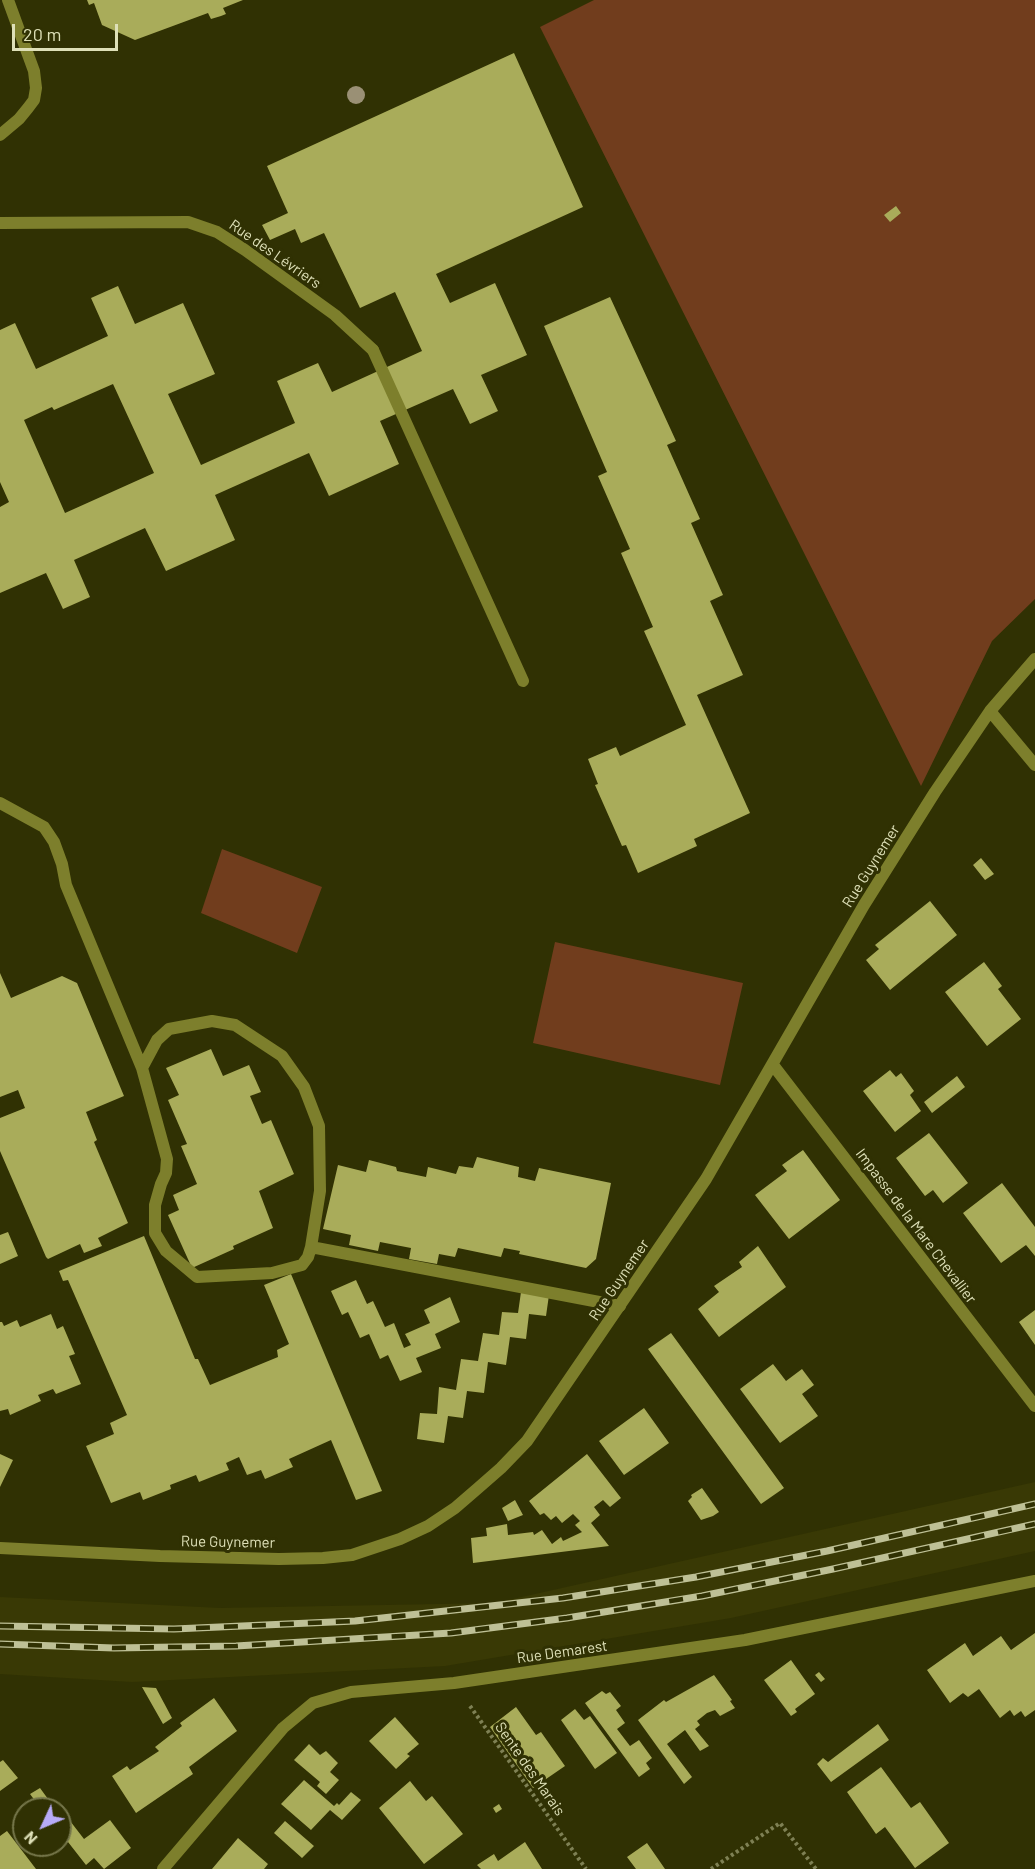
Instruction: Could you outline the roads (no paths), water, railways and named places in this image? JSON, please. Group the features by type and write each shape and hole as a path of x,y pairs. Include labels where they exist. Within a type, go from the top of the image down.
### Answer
{"street":[{"path":"0,135 28,108 34,99 36,87 34,71 8,0"},
{"name":"Rue des Lévriers","path":"0,223 189,222 217,232 335,315 373,350 523,681"},
{"name":"Rue Guynemer","path":"0,1548 160,1556 323,1558 352,1555 400,1539 428,1526 454,1508 501,1468 527,1441 706,1179 864,904 990,711 1035,658"},
{"path":"990,711 1035,765"},
{"path":"0,803 44,827 54,842 66,885 142,1068 167,1159 166,1173 155,1205 155,1233 166,1251 197,1277 272,1273 302,1265 311,1248 320,1191 319,1126 304,1087 282,1056 235,1025 212,1021 169,1029 158,1040 142,1068"},
{"name":"Impasse de la Mare Chevallier","path":"773,1065 1035,1406"},
{"path":"311,1248 620,1306"},
{"name":"Rue Demarest","path":"163,1869 283,1728 313,1703 351,1692 454,1683 745,1640 1035,1581"}],"railway":[{"path":"0,1626 174,1629 355,1621 563,1598 696,1577 827,1551 1035,1504"},
{"path":"0,1644 114,1648 236,1646 451,1633 567,1618 702,1596 1035,1524"}]}
